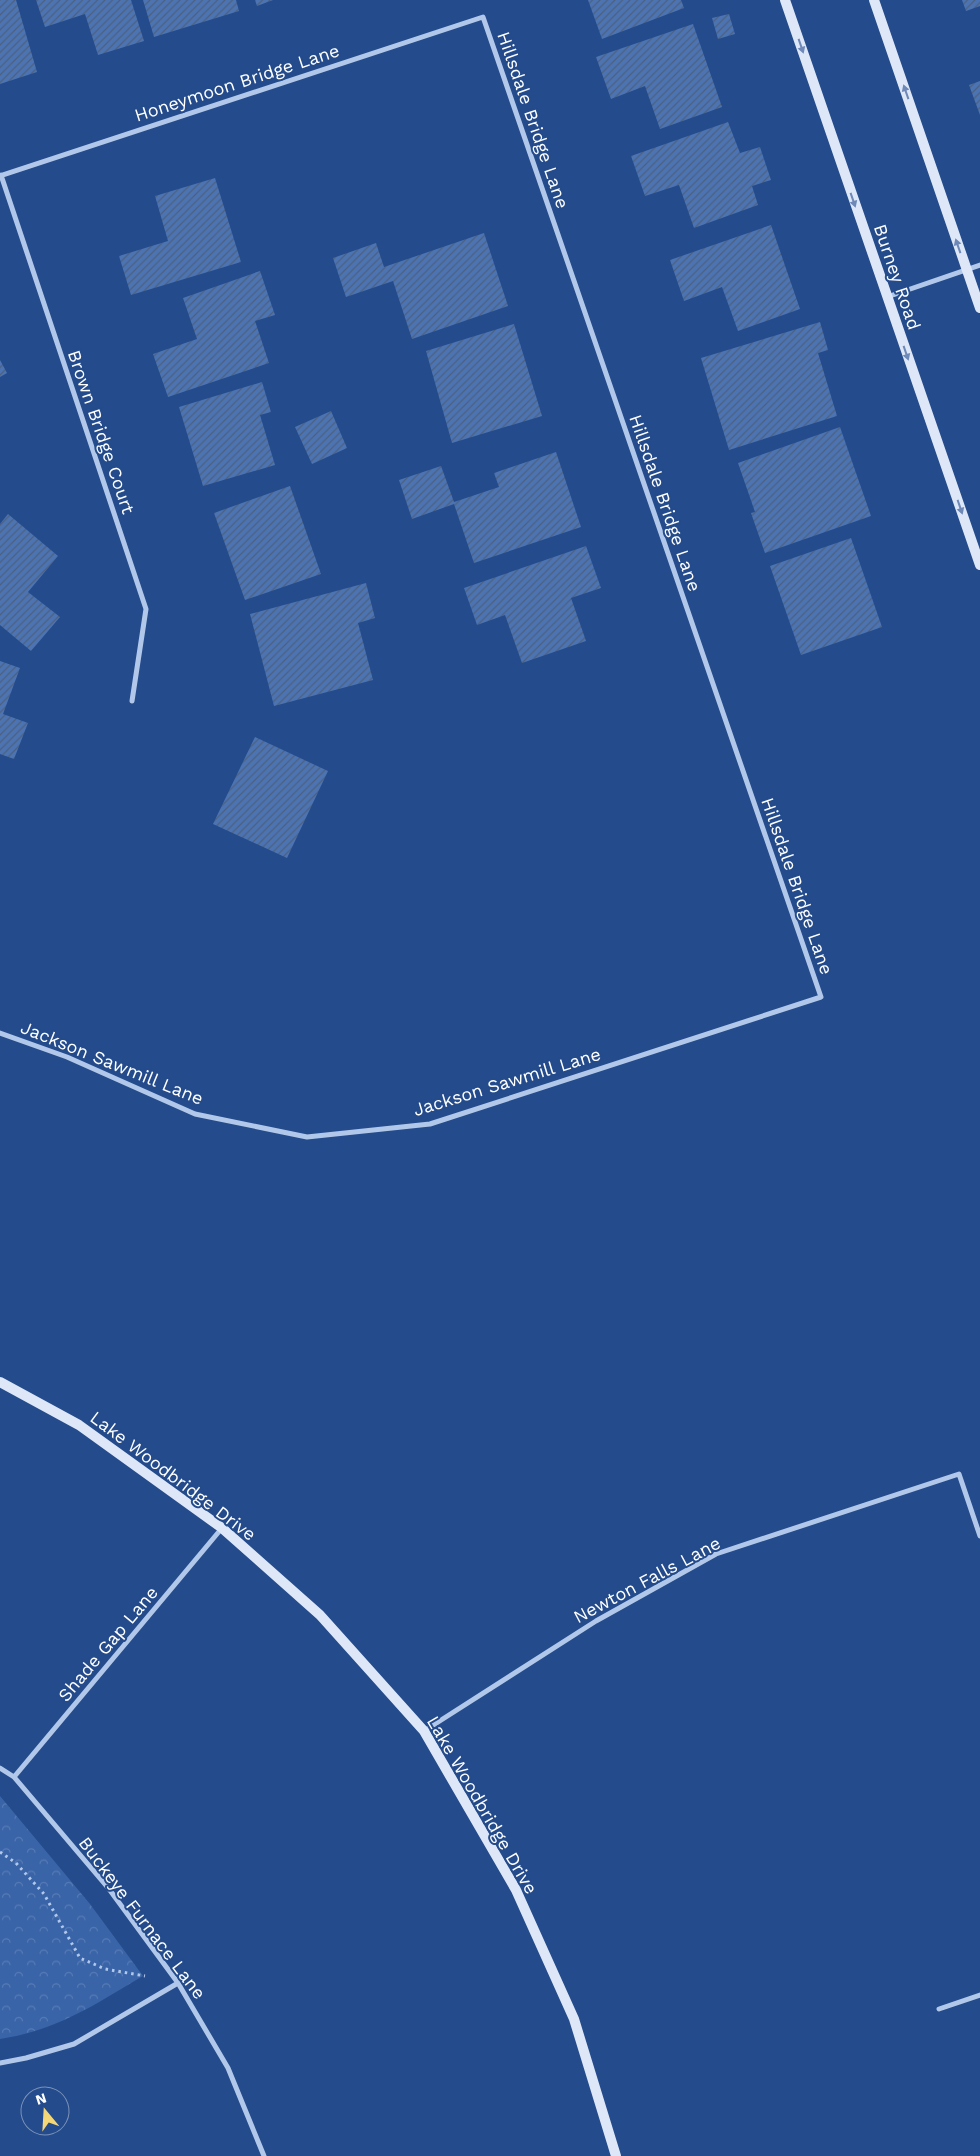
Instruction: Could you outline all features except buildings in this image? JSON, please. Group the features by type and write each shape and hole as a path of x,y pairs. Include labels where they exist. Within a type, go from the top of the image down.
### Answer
{"street":[{"name":"Burney Road","path":"785,0 980,565"},
{"path":"874,0 980,308"},
{"name":"Honeymoon Bridge Lane","path":"0,176 483,18"},
{"name":"Hillsdale Bridge Lane","path":"483,18 821,997"},
{"name":"Brown Bridge Court","path":"0,176 146,609 132,701"},
{"path":"887,297 980,265"},
{"name":"Jackson Sawmill Lane","path":"0,1033 67,1056 195,1114 307,1136 430,1124 821,997"},
{"name":"Lake Woodbridge Drive","path":"0,1382 79,1425 222,1528 320,1615 424,1731 516,1890 574,2019 616,2156"},
{"name":"Newton Falls Lane","path":"424,1731 596,1621 716,1554 959,1474 980,1536"},
{"name":"Shade Gap Lane","path":"14,1777 222,1528"},
{"name":"Buckeye Furnace Lane","path":"0,1768 14,1777 109,1890 178,1982 228,2068 264,2156"},
{"path":"0,2063 26,2058 74,2044 178,1982"},
{"path":"939,2009 980,1995"}],"path":[{"path":"0,1852 16,1863 44,1894 80,1958 105,1969 178,1982"}],"green space":[{"path":"0,1796 90,1904 143,1976 92,2006 58,2023 21,2035 0,2039"}]}
